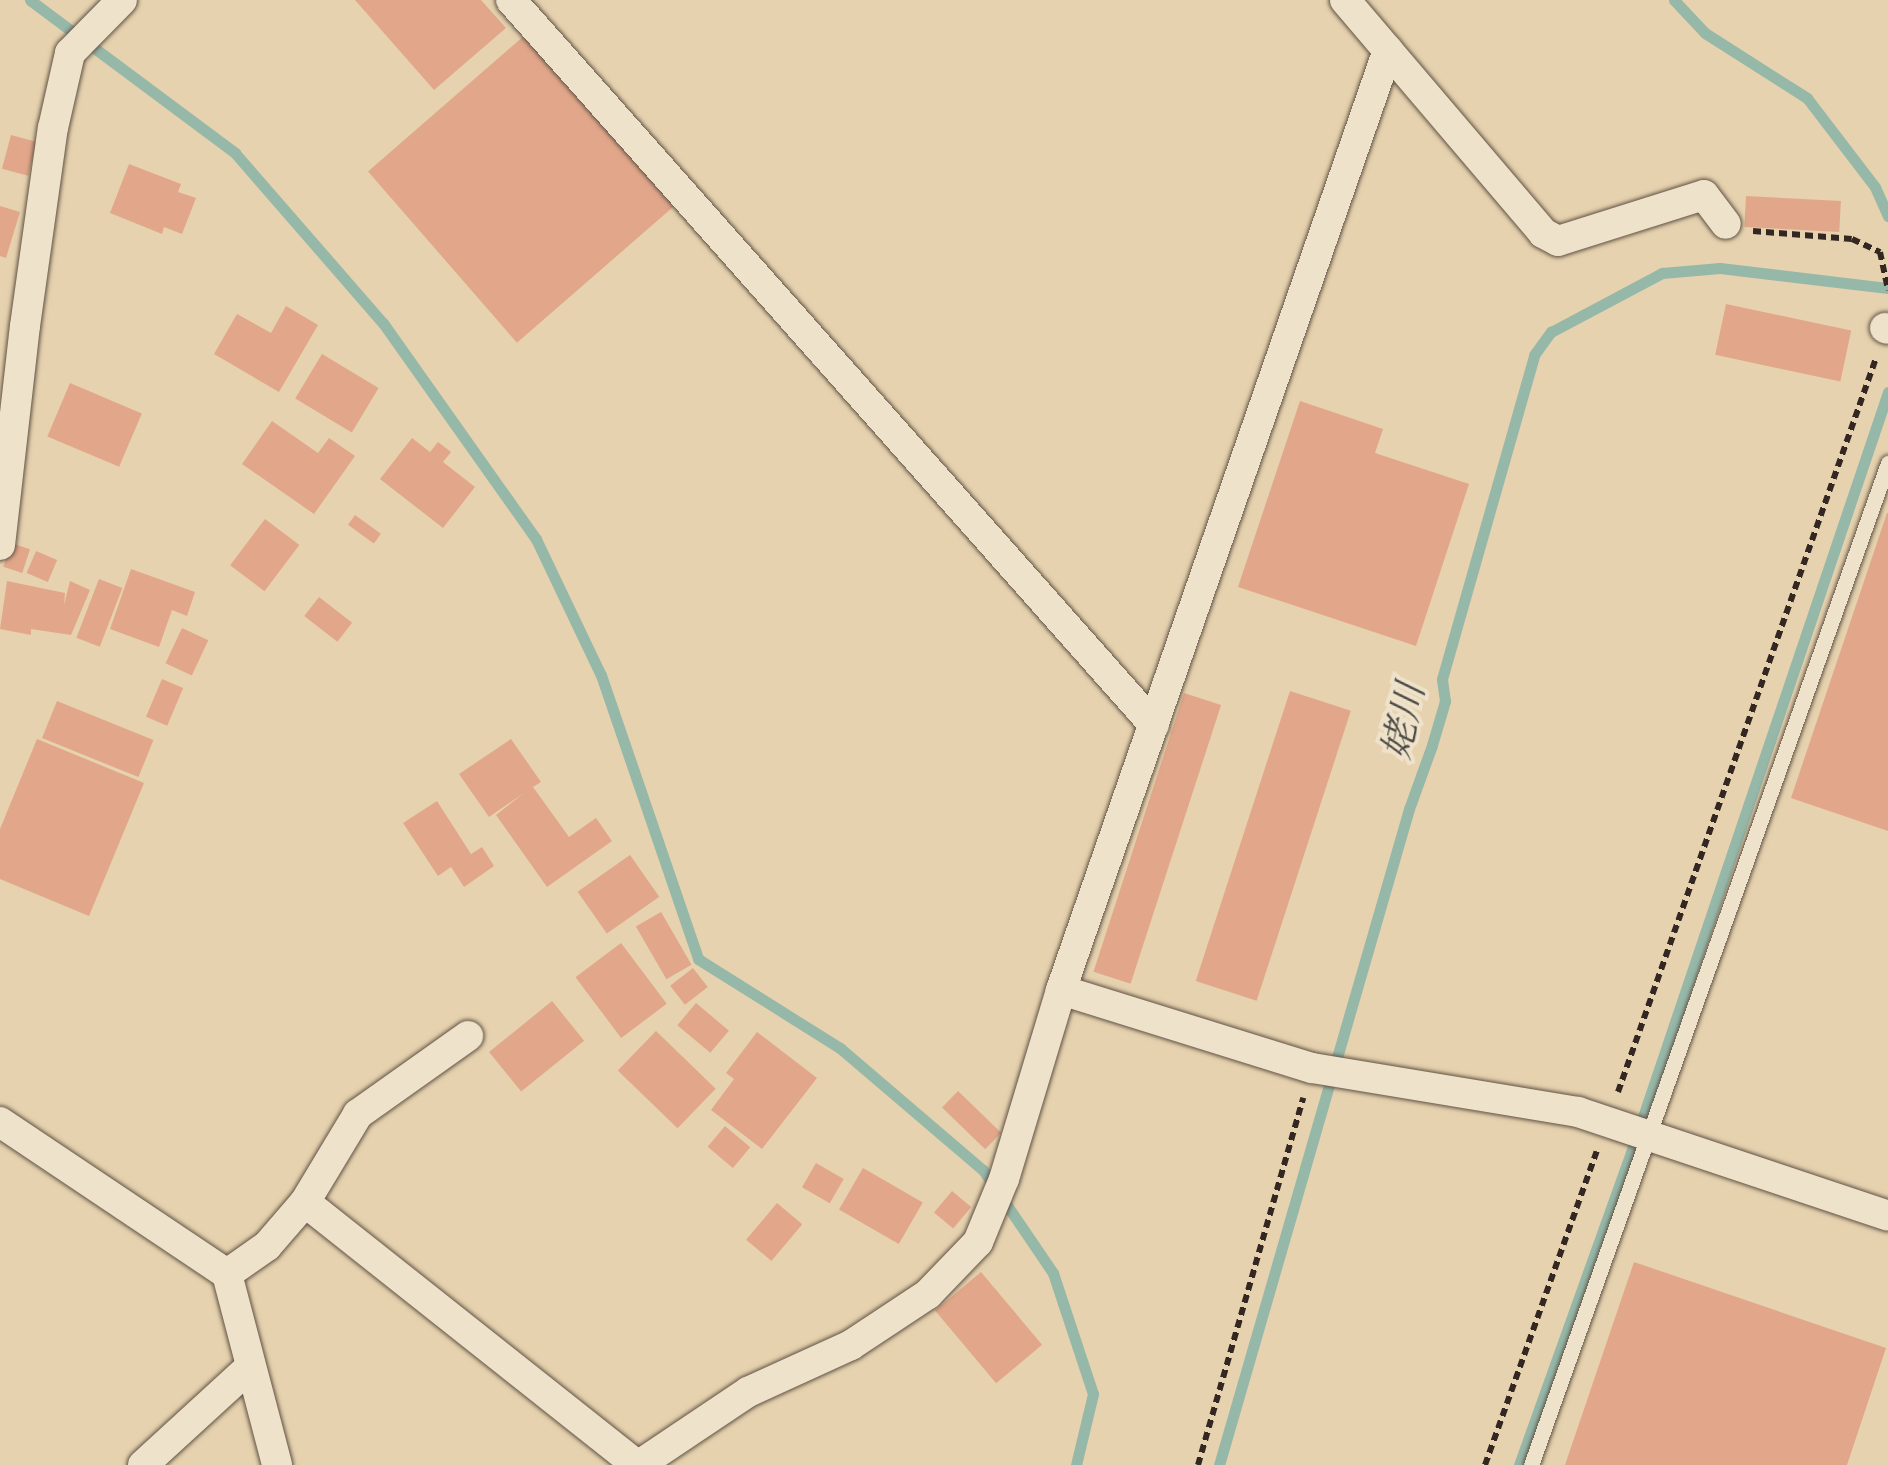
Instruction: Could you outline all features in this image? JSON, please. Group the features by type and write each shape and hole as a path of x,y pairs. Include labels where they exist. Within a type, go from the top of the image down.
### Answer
{"street":[{"path":"0,545 13,323 70,53 122,0"},
{"path":"512,0 1154,725"},
{"path":"1344,0 1543,233 1558,242 1704,196 1726,224"},
{"path":"305,1202 638,1465 748,1392 850,1346 928,1294 978,1242 1004,1179 1061,990 1388,50"},
{"path":"1061,990 1312,1068 1578,1112 1888,1216"},
{"path":"228,1274 266,1246 305,1202 358,1114 468,1036"},
{"path":"0,1122 228,1274 248,1368 277,1465"},
{"path":"143,1465 248,1368"}],"lane":[{"path":"1532,1465 1888,463"}],"path":[{"path":"1726,224 1769,235 1852,239 1880,252 1888,290"},
{"path":"1485,1465 1886,328"},
{"path":"1198,1465 1312,1068"}],"building":[{"path":"355,0 481,0 506,28 434,90"},
{"path":"525,35 674,206 517,343 368,171"},
{"path":"11,135 37,142 28,176 2,169"},
{"path":"129,164 181,184 178,192 196,198 182,234 164,227 162,234 110,213"},
{"path":"1746,196 1841,201 1839,232 1744,227"},
{"path":"0,206 20,212 6,258 0,256"},
{"path":"1726,304 1851,331 1840,381 1715,355"},
{"path":"286,306 318,325 279,392 214,354 237,314 271,333"},
{"path":"322,354 379,388 352,433 295,399"},
{"path":"70,383 142,413 119,467 47,436"},
{"path":"1300,401 1383,429 1375,453 1469,484 1416,646 1238,587"},
{"path":"272,421 318,453 329,438 355,456 314,514 242,464"},
{"path":"412,438 430,452 438,442 451,452 443,462 475,487 443,528 380,479"},
{"path":"1888,513 1888,831 1791,798"},
{"path":"355,515 381,534 374,544 348,525"},
{"path":"265,519 299,545 264,591 230,565"},
{"path":"11,543 30,549 22,573 3,567"},
{"path":"36,551 57,560 48,582 27,573"},
{"path":"131,569 195,592 187,616 172,610 159,647 110,629"},
{"path":"99,579 122,588 100,647 76,638"},
{"path":"7,581 65,593 64,605 70,581 90,590 71,635 31,629 31,635 0,629"},
{"path":"319,597 352,623 337,642 304,616"},
{"path":"182,628 208,640 192,676 166,663"},
{"path":"162,679 183,688 167,726 146,717"},
{"path":"1290,691 1351,711 1257,1001 1196,981"},
{"path":"1184,693 1221,705 1131,984 1093,972"},
{"path":"57,701 153,740 138,777 42,738"},
{"path":"37,739 144,783 89,916 0,879 0,829"},
{"path":"511,739 541,782 533,787 569,837 596,818 612,841 547,887 496,815 524,793 489,817 459,774"},
{"path":"437,801 471,854 482,847 494,866 464,887 451,867 438,876 403,823"},
{"path":"630,855 659,897 607,933 578,892"},
{"path":"661,912 692,965 666,979 636,926"},
{"path":"621,943 667,1004 621,1038 575,977"},
{"path":"693,968 708,987 685,1005 670,986"},
{"path":"552,1001 584,1041 521,1092 489,1052"},
{"path":"696,1003 729,1031 710,1053 677,1025"},
{"path":"656,1031 716,1089 677,1128 618,1071"},
{"path":"757,1032 817,1078 762,1149 711,1110 734,1079 726,1073"},
{"path":"958,1091 1001,1133 985,1149 942,1108"},
{"path":"725,1126 750,1147 733,1168 708,1147"},
{"path":"816,1163 844,1179 830,1203 802,1187"},
{"path":"863,1168 923,1202 899,1244 839,1210"},
{"path":"952,1191 971,1207 953,1229 934,1212"},
{"path":"777,1203 802,1224 771,1261 746,1240"},
{"path":"1634,1262 1886,1348 1847,1465 1565,1465"},
{"path":"981,1272 1042,1345 996,1383 935,1311"}],"waterway":[{"path":"30,0 235,153 383,323 536,539 601,675 698,959 840,1048 983,1170 1053,1273 1093,1394 1076,1465"},
{"name":"姥川","path":"1674,0 1705,33 1807,98 1875,187 1888,216"},
{"name":"姥川","path":"1219,1465 1409,809 1445,701 1442,679 1534,355 1551,332 1662,273 1720,268 1888,288"},
{"path":"1519,1465 1627,1164 1888,392"}]}
